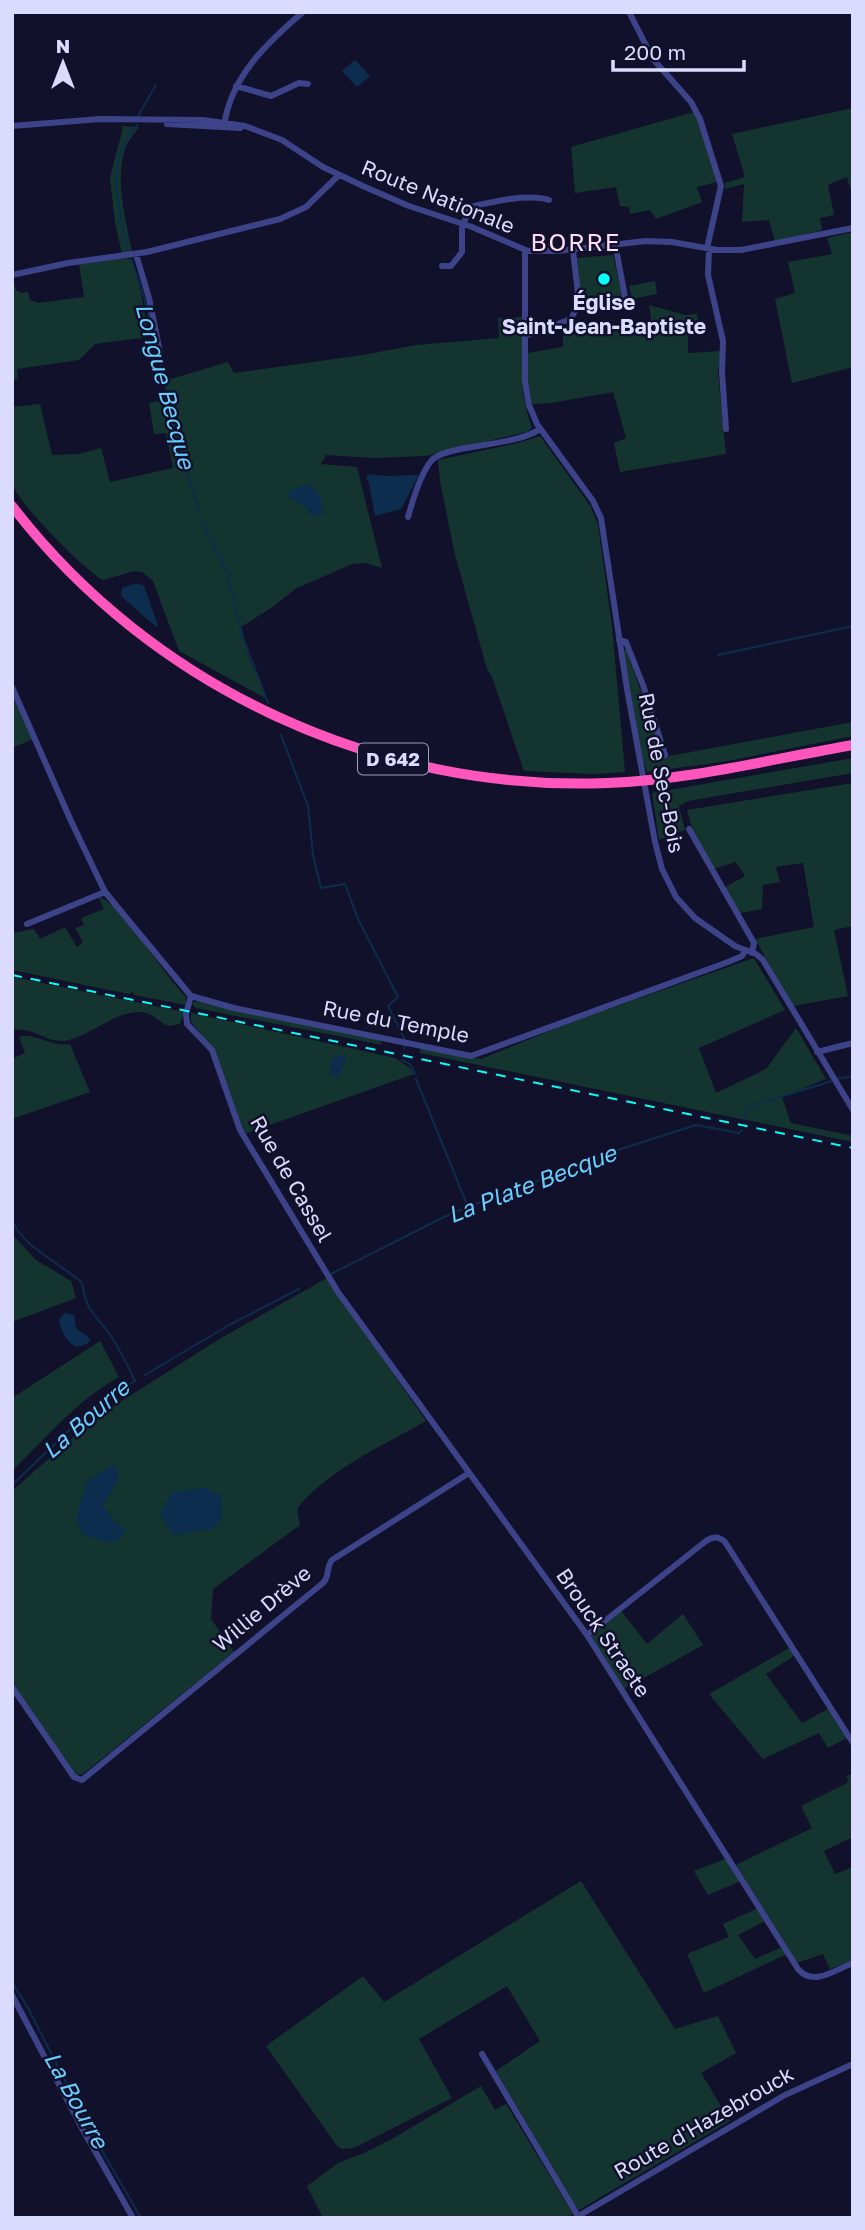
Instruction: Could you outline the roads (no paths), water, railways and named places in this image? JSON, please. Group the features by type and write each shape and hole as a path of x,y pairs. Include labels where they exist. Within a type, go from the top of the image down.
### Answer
{"highway":[{"name":"D 642","path":"12,506 51,552 93,594 132,628 180,663 277,717 340,743 389,758 498,779 540,783 600,783 683,776 853,745"},
{"name":"D 642","path":"12,516 53,564 90,600 143,644 184,673 229,700 290,730 394,766 495,785 598,790 690,781 853,751"}],"street":[{"path":"224,124 236,86 247,69 270,41 303,12"},
{"path":"629,12 655,62 691,102 701,119 721,189 708,248 708,272 723,341 726,429"},
{"path":"236,86 274,96 299,83 308,84"},
{"name":"Route Nationale","path":"12,126 60,121 128,120 250,127 339,175 397,201 464,224 525,250 545,252 615,243 664,241 745,250 853,228"},
{"path":"12,275 68,263 136,254 291,216 309,205 339,175"},
{"path":"442,266 450,267 461,254 464,224 467,210 471,206 510,200 549,200"},
{"path":"579,303 625,301 615,243"},
{"name":"Rue de Sec-Bois","path":"525,250 526,393 531,413 540,429 596,505 600,515 619,640 659,860 671,889 695,918 732,945 764,961 853,1110"},
{"path":"525,336 534,335 571,319 579,303 573,250"},
{"path":"136,254 149,298 160,352"},
{"path":"408,517 434,458 515,440 540,429"},
{"name":"Rue de Sec-Bois","path":"619,640 626,642 665,755"},
{"path":"12,687 105,892 191,996"},
{"name":"Rue de Sec-Bois","path":"690,830 754,943 749,952"},
{"path":"27,924 105,892"},
{"name":"Rue du Temple","path":"191,996 229,1007 471,1056 749,952"},
{"name":"Rue de Cassel","path":"191,996 186,1014 187,1024 212,1049 240,1130 328,1276"},
{"path":"817,1052 853,1043"},
{"name":"Brouck Straete","path":"328,1276 587,1635 798,1969 805,1976 815,1978 853,1963"},
{"name":"Willie Drève","path":"12,1687 74,1777 79,1780 85,1778 323,1583 327,1578 331,1560 469,1473"},
{"path":"587,1635 706,1541 714,1537 720,1538 853,1743"},
{"path":"12,1995 133,2218"},
{"path":"482,2054 576,2217"},
{"name":"Route d'Hazebrouck","path":"576,2217 785,2095 853,2064"}],"water":[{"path":"355,60 370,76 357,87 342,71"},
{"path":"369,474 419,475 401,509 375,516 366,477"},
{"path":"309,484 320,498 322,515 312,517 305,506 289,498 289,491"},
{"path":"137,583 144,586 158,625 156,627 121,596 122,588"},
{"path":"335,1055 347,1057 338,1077 330,1074 330,1065"},
{"path":"65,1313 74,1315 76,1328 91,1339 87,1344 76,1347 67,1339 59,1320"},
{"path":"115,1464 119,1479 103,1505 115,1522 126,1530 117,1542 107,1542 82,1534 76,1517 87,1481"},
{"path":"206,1488 221,1496 222,1517 214,1529 173,1535 160,1514 172,1492"}],"waterway":[{"name":"Longue Becque","path":"138,116 156,85"},
{"name":"Longue Becque","path":"128,251 118,202 117,169 120,154 137,125"},
{"name":"Longue Becque","path":"131,259 144,297 184,461 200,513"},
{"name":"Longue Becque","path":"201,521 227,572 243,638 268,703"},
{"path":"718,655 853,626"},
{"name":"Longue Becque","path":"281,735 308,806 313,855 321,888 345,884 358,919 398,997 388,1006 405,1040"},
{"name":"Longue Becque","path":"402,1060 411,1065 415,1074"},
{"name":"La Plate Becque","path":"837,1079 853,1076"},
{"name":"Longue Becque","path":"416,1079 468,1207"},
{"name":"La Plate Becque","path":"744,1120 746,1111 751,1106 832,1081"},
{"name":"La Plate Becque","path":"331,1274 450,1214 624,1148 696,1125 739,1133 742,1130"},
{"name":"La Bourre","path":"12,1220 24,1238 82,1283 88,1305 115,1343 135,1381 89,1411 12,1485"},
{"path":"145,1375 229,1325 299,1289"},
{"name":"La Bourre","path":"12,1982 94,2137 141,2218"}],"railway":[{"path":"12,975 853,1148"}],"place":[{"name":"Église Saint-Jean-Baptiste","path":"604,279"}],"district":[{"name":"BORRE","path":"576,243"}]}
